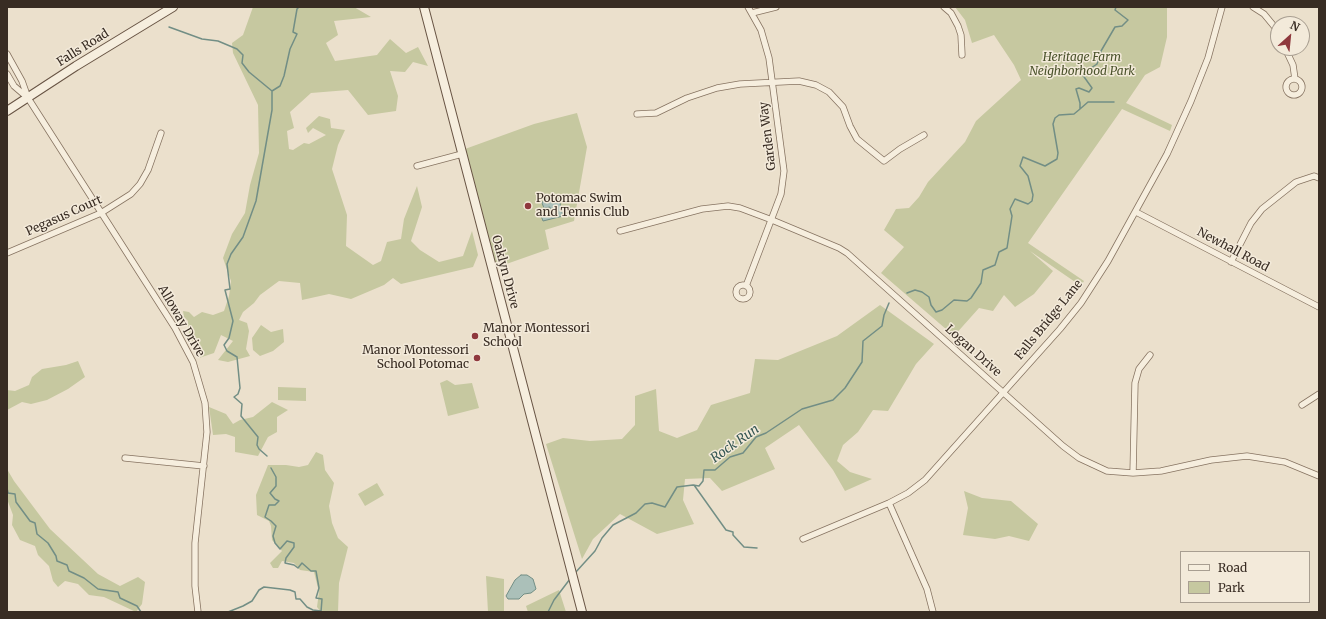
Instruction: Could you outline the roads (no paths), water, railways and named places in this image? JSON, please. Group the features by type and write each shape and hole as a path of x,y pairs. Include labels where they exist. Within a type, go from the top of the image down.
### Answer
{"street":[{"name":"Falls Road","path":"7,111 76,66 174,7"},
{"name":"Oaklyn Drive","path":"424,7 582,612"},
{"name":"Garden Way","path":"746,286 781,194 784,171 766,44 748,7"},
{"path":"752,13 776,7"},
{"path":"944,7 951,13 958,26 961,35 962,55"},
{"name":"Falls Bridge Lane","path":"803,539 890,503 908,493 924,480 1081,303 1108,261 1167,154 1191,101 1208,58 1222,7"},
{"path":"1253,7 1264,14 1270,21"},
{"name":"Alloway Drive","path":"7,54 22,81 28,98 175,328 193,362 204,403 207,432 195,543 195,586 198,612"},
{"path":"1289,56 1293,65 1295,79"},
{"name":"Alloway Drive","path":"7,74 14,86 28,98"},
{"path":"637,114 656,113 687,98 717,88 740,84 799,81 816,85 829,92 843,107 850,126 857,139 884,161 900,149 924,135"},
{"name":"Pegasus Court","path":"7,253 101,213 130,194 140,184 148,170 161,133"},
{"path":"417,166 462,154"},
{"path":"1232,262 1251,223 1262,208 1296,182 1314,176 1319,178"},
{"name":"Logan Drive","path":"620,231 718,206 740,208 838,248 847,253 1063,446 1079,458 1107,471 1133,473 1161,471 1211,460 1247,456 1285,462 1319,476"},
{"name":"Newhall Road","path":"1136,212 1319,307"},
{"path":"1133,473 1135,383 1139,369 1150,355"},
{"path":"1302,405 1319,394"},
{"path":"125,458 204,466"},
{"path":"890,503 927,589 933,612"}],"water":[{"path":"558,195 563,216 543,221 540,213 550,209 550,207 544,208 542,203 545,198"},
{"path":"521,575 527,575 533,579 536,589 531,593 524,594 519,599 508,599 506,596 515,580"}],"waterway":[{"path":"272,91 280,86 284,76 290,49 297,34 293,32 297,9 299,7"},
{"name":"Rock Run","path":"907,293 915,290 922,292 929,297 931,305 936,312 942,310 954,300 967,301 971,298 981,283 983,270 995,265 999,252 1007,248 1012,216 1010,209 1015,199 1028,204 1032,201 1033,195 1028,176 1020,166 1023,157 1045,166 1057,159 1058,153 1053,124 1055,118 1059,115 1074,114 1080,109 1076,89 1079,88 1089,92 1092,88 1082,74 1097,64 1101,51 1115,27 1122,26 1128,20 1115,10 1116,7"},
{"path":"169,27 202,39 218,41 237,49 243,55 242,63 249,72 272,91 272,110 256,201 243,237 231,254 227,264 230,289 225,290 233,321 229,338 224,345 227,351 237,357 240,388 238,394 234,397 242,404 241,416 258,437 257,445 259,449 267,456"},
{"path":"1080,109 1088,102 1114,102"},
{"name":"Rock Run","path":"575,573 595,551 602,538 613,525 636,513 645,504 652,503 665,507 677,487 693,485 699,486 703,481 704,470 715,470 730,457 743,453 756,437 766,433 802,409 833,400 845,388 862,362 863,341 882,326 884,315 889,303"},
{"path":"271,468 276,477 276,486 270,493 279,501 275,505 269,505 265,517 276,526 273,536 275,543 280,549 287,541 294,543 294,547 286,558 285,563 294,565 298,568 302,563 311,571 316,571 319,588 316,598 322,599 321,612"},
{"path":"694,485 726,530 733,532 733,535 744,547 757,548"},
{"path":"7,488 8,493 15,494 16,502 30,521 35,523 37,534 48,543 56,556 57,561 67,565 69,571 84,578 98,589 118,592 120,598 137,606 141,612"},
{"name":"Rock Run","path":"548,612 554,600 570,579"},
{"path":"228,612 252,601 259,590 264,587 295,592 296,599 300,599 307,607 313,610 321,611"}],"place":[{"name":"Potomac Swim and Tennis Club","path":"528,206"},
{"name":"Manor Montessori School","path":"475,336"},
{"name":"Manor Montessori School Potomac","path":"477,358"}],"park label":[{"name":"Heritage Farm Neighborhood Park","path":"1082,65"}]}
